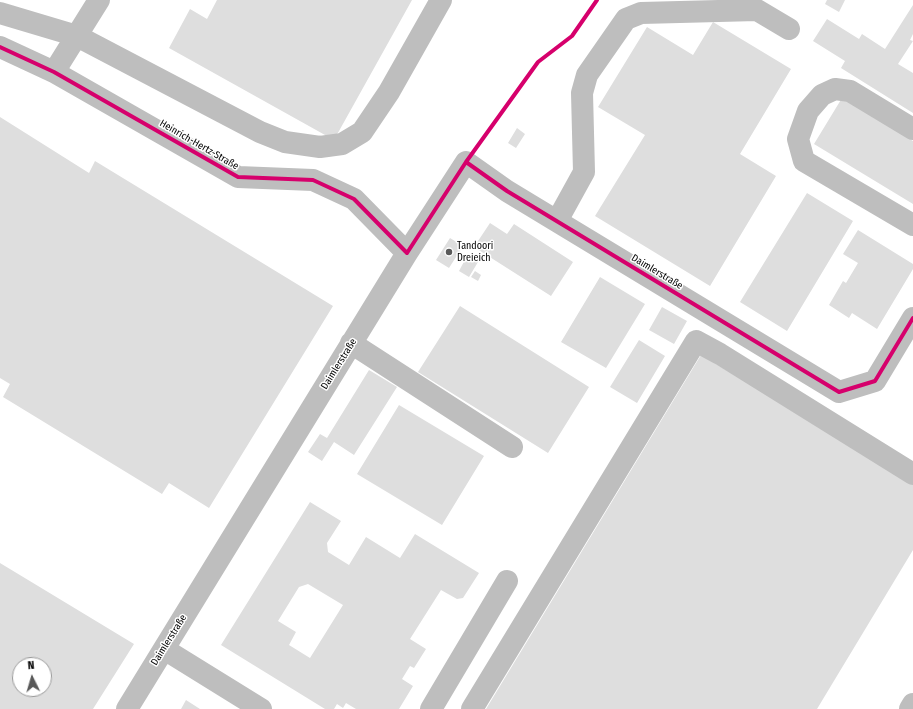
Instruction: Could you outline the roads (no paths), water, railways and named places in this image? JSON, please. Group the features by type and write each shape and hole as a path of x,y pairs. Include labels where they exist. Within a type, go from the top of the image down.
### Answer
{"street":[{"path":"54,72 99,0"},
{"path":"0,14 77,36 260,132 285,142 320,147 342,144 362,132 389,92 441,0"},
{"path":"557,221 584,172 582,93 587,75 626,19 641,13 757,10 789,29"},
{"name":"Heinrich-Hertz-Straße","path":"0,47 54,72 238,177 313,180 354,199 407,253"},
{"path":"913,129 850,90 835,89 822,95 808,111 798,139 804,161 913,225"},
{"name":"Daimlerstraße","path":"127,709 351,343 466,162 508,191 839,392 875,381 911,325"},
{"path":"472,709 696,341 720,354 913,474"},
{"path":"351,343 512,447"},
{"path":"431,709 507,581"},
{"path":"164,648 260,709"},
{"path":"910,709 913,704"}],"place":[{"name":"Tandoori Dreieich","path":"449,252"}]}
